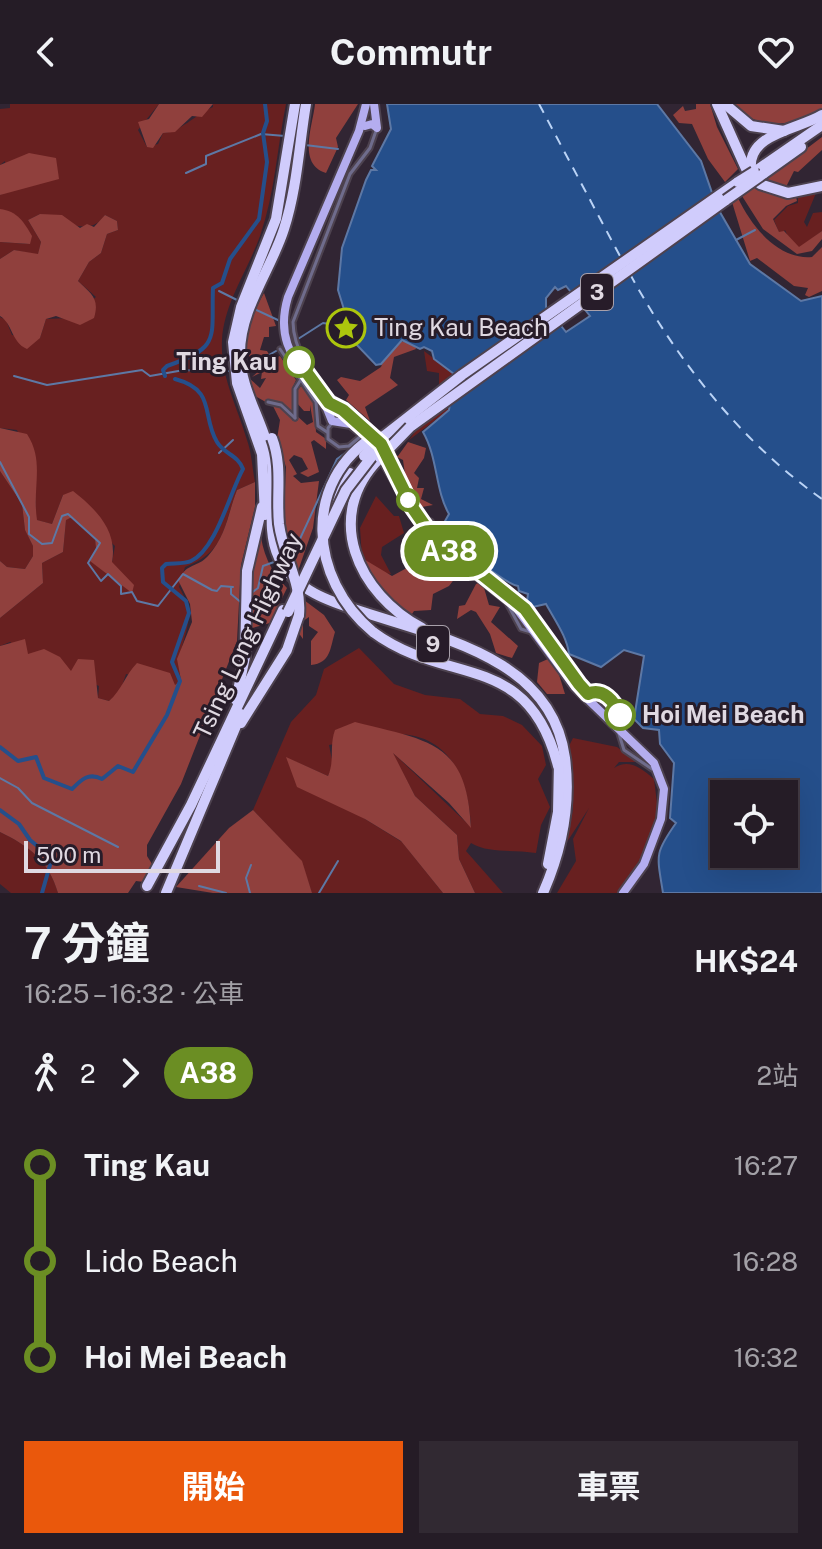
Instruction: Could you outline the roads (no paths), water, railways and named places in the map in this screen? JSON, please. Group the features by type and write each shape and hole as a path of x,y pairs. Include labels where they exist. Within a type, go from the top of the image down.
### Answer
{"highway":[{"name":"9","path":"295,104 276,219 234,332 237,383 257,435 264,466 264,502 270,541 279,569 324,605 480,661 511,677 533,697 550,726 558,748 559,774 555,835 536,893"},
{"path":"290,612 297,581 279,523 280,469 272,438 252,401 241,369 242,331 286,224 306,104"},
{"path":"717,104 736,155 758,176 788,193 822,186"},
{"path":"729,108 755,127 786,131"},
{"path":"758,176 750,158 756,148 786,131 822,120"},
{"name":"3","path":"758,176 822,120"},
{"name":"3","path":"408,422 822,132"},
{"name":"9","path":"259,413 272,464 270,541"},
{"path":"408,422 364,477 353,511 355,553 371,588 394,611 448,642"},
{"path":"408,422 370,439 347,459 332,479 323,507 322,542 331,576 348,606 373,632 403,650 482,674 516,693 544,727 559,774"},
{"name":"Tsing Long Highway","path":"166,893 229,742 290,612 346,480 370,449 408,422"},
{"path":"229,725 245,657 247,571 264,502"},
{"name":"9","path":"298,586 497,661 523,679 545,703 558,729 566,764 566,813 559,850 543,893"},
{"name":"Tsing Long Highway","path":"147,886 290,612"}],"main road":[{"path":"337,416 295,354 287,321 303,270 365,126 370,104"},
{"path":"370,104 377,128"},
{"path":"370,104 284,313 284,335 291,355 337,416 364,431 379,446 418,517 441,544 514,601 587,696 640,743 663,772 668,807 655,850 626,893"},
{"path":"365,126 372,124 377,128"},
{"path":"379,446 408,508 427,535 446,554 514,601"}],"street":[{"path":"337,416 327,432 330,442 339,447 349,446 361,436 360,418 322,385 294,342 294,316 350,174 370,148 377,128"},
{"path":"280,349 318,406 319,429 327,432"},
{"path":"268,402 278,403 295,418 295,389 300,381"},
{"path":"339,447 340,456 345,462 365,468"},
{"path":"502,594 521,629 536,626"},
{"path":"587,696 597,691 611,700 625,729 618,742 624,750 652,769"}],"water":[{"path":"387,104 657,104 701,161 717,207 750,264 801,301 822,296 822,893 663,893 659,855 676,823 670,818 674,763 660,744 659,730 643,728 634,719 644,656 624,650 601,667 569,654 563,635 546,604 533,607 527,601 528,594 476,563 473,550 465,551 453,540 445,521 449,514 423,432 449,410 454,374 424,347 420,349 402,340 381,364 376,365 354,342 338,290 342,248 366,180 371,170 376,170 372,166 391,129","holes":["566,286 590,316 566,332 546,307 546,298 555,287 558,290"]}],"waterway":[{"path":"165,376 163,370 167,366 197,353 210,339 213,288 222,283 230,259 259,219 267,162 263,133 267,121 265,104"},
{"path":"186,173 206,164 206,156 261,134 285,136"},
{"path":"305,145 338,149"},
{"path":"736,240 755,230"},
{"path":"219,291 239,301"},
{"path":"252,308 280,321"},
{"path":"298,339 323,323 350,327"},
{"path":"245,369 276,351"},
{"path":"14,376 47,385 142,370 150,376 184,370 231,371"},
{"path":"0,747 18,761 36,757 44,778 72,789 89,777 102,779 118,766 133,772 167,715 180,681 172,662 189,613 186,601 163,582 162,568 166,564 191,561 200,555 222,520 243,469 217,442 203,397 188,384 175,379"},
{"path":"219,453 233,440"},
{"path":"292,556 337,459 348,451"},
{"path":"0,462 29,517 29,534 42,544 52,543 62,516 68,514 100,543 88,563 101,581 108,574 121,586 121,594 132,592 137,601 158,606 183,574 212,590 217,591 221,586 233,587"},
{"path":"457,550 460,546"},
{"path":"250,594 258,588 263,566 274,562"},
{"path":"231,588 231,594 243,604"},
{"path":"0,778 18,788 32,803 118,847"},
{"path":"0,810 19,824 30,840 52,858 42,893"},
{"path":"319,893 338,861"},
{"path":"250,893 246,878 251,865"},
{"path":"199,886 226,893"}],"place":[{"name":"Ting Kau Beach","path":"346,328"},
{"name":"Ting Kau","path":"299,362"},
{"name":"Hoi Mei Beach","path":"620,715"}]}
